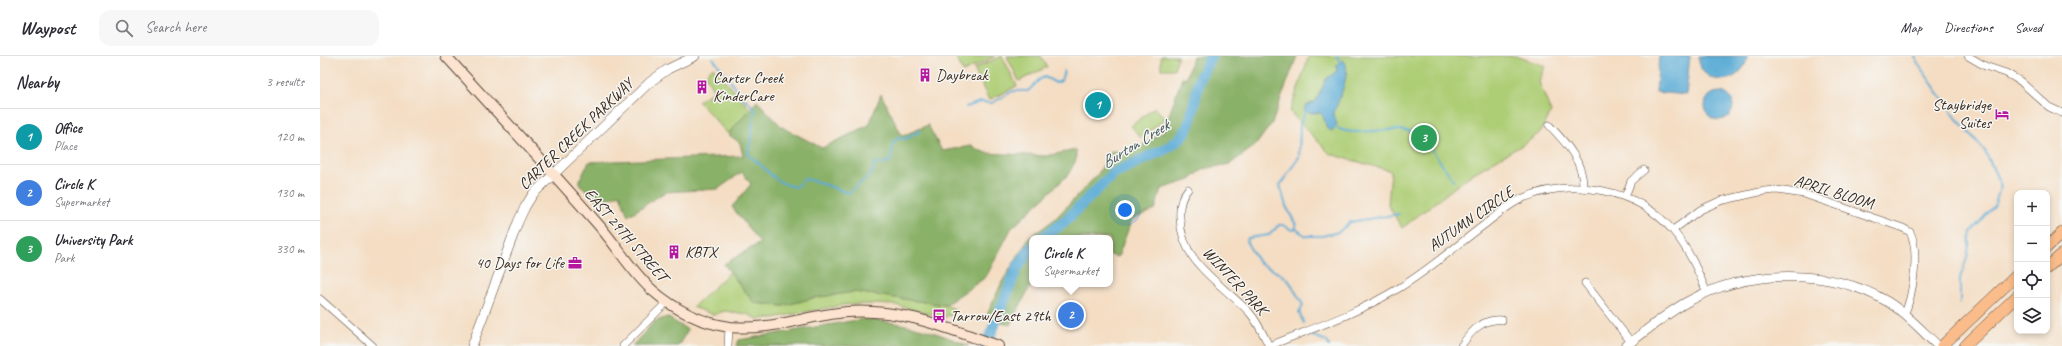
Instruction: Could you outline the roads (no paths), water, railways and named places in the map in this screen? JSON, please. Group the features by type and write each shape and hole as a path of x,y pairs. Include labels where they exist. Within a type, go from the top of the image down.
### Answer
{"main road":[{"name":"EAST 29TH STREET","path":"446,56 597,223 643,281 667,302 697,319 729,326 763,327 846,312 884,311 914,317 998,346"},
{"path":"2050,244 2062,233"},
{"path":"2050,265 2062,254"},
{"path":"1942,346 2014,278"},
{"path":"1964,346 2015,298"}],"street":[{"name":"CARTER CREEK PARKWAY","path":"472,346 525,206 533,194 650,82 668,69 695,56"},
{"path":"1968,56 1975,61 2020,81 2049,107 2062,113"},
{"path":"1549,125 1565,142 1579,164 1583,172 1583,188"},
{"path":"1625,197 1631,181 1644,170"},
{"name":"AUTUMN CIRCLE","path":"1269,346 1379,300 1413,279 1503,210 1520,200 1553,190 1583,188 1598,189 1625,197 1648,210 1673,230 1690,255 1707,293"},
{"name":"WINTER PARK","path":"1188,189 1182,196 1180,227 1190,254 1207,275 1250,313 1257,322 1269,346"},
{"name":"APRIL BLOOM","path":"1673,230 1700,210 1720,201 1764,191 1777,190 1804,194 1903,228 1910,232 1914,247 1910,303 1904,315"},
{"path":"1585,283 1628,344 1670,312 1707,293 1732,284 1757,279 1808,278 1835,282 1868,292 1889,303 1938,346"},
{"path":"320,299 373,346"},
{"path":"623,346 667,302"},
{"path":"1461,346 1470,334 1485,322 1502,320"},
{"path":"728,346 729,326"}],"water":[{"path":"1659,56 1690,56 1686,95 1656,92"},
{"path":"1699,56 1748,57 1743,68 1736,75 1727,79 1719,80 1704,72 1700,65"},
{"path":"1343,60 1346,64 1347,70 1346,78 1333,115 1337,124 1333,131 1327,129 1323,116 1320,113 1310,113 1305,111 1305,106 1316,101 1326,79 1337,71 1336,65"},
{"path":"1719,92 1729,96 1733,106 1729,116 1719,120 1709,116 1705,106 1709,96"}],"waterway":[{"name":"Burton Creek","path":"1046,235 1063,223 1114,173 1167,148 1178,140 1186,131 1191,118 1200,77 1211,56"},
{"path":"1337,56 1341,64"},
{"path":"1915,56 1918,64 1957,119 1985,151 2001,186 1994,206 1971,232 1967,258 1960,278 1960,303"},
{"path":"713,58 740,94 755,109 748,155 776,179 788,185 796,187 804,179 815,181 848,193 872,174 876,163 883,164 891,160 893,143 898,138 905,139 920,131"},
{"path":"966,107 980,102 992,103 1013,91 1028,91 1040,79 1045,77 1056,83 1061,81 1064,71"},
{"path":"1296,229 1296,225 1286,206 1280,185 1299,157 1300,124 1306,110"},
{"path":"1333,125 1341,130 1351,132 1400,130 1412,132 1422,136 1454,181"},
{"path":"1304,323 1299,313 1303,305 1289,281 1279,273 1259,263 1246,241 1248,238 1269,235 1279,225 1283,225 1292,230 1296,229 1306,236 1322,236 1339,232 1350,222 1399,214"},
{"name":"Burton Creek","path":"986,346 1017,268 1029,251"},
{"path":"1310,335 1327,341 1329,346"}],"place":[{"name":"Daybreak","path":"925,75"},
{"name":"Carter Creek KinderCare","path":"702,87"},
{"name":"Office","path":"1098,105"},
{"name":"Staybridge Suites","path":"2002,114"},
{"name":"University Park","path":"1424,138"},
{"name":"KBTX","path":"674,252"},
{"name":"40 Days for Life","path":"575,263"},
{"name":"Circle K","path":"1071,315"},
{"name":"Tarrow/East 29th","path":"939,316"}]}
